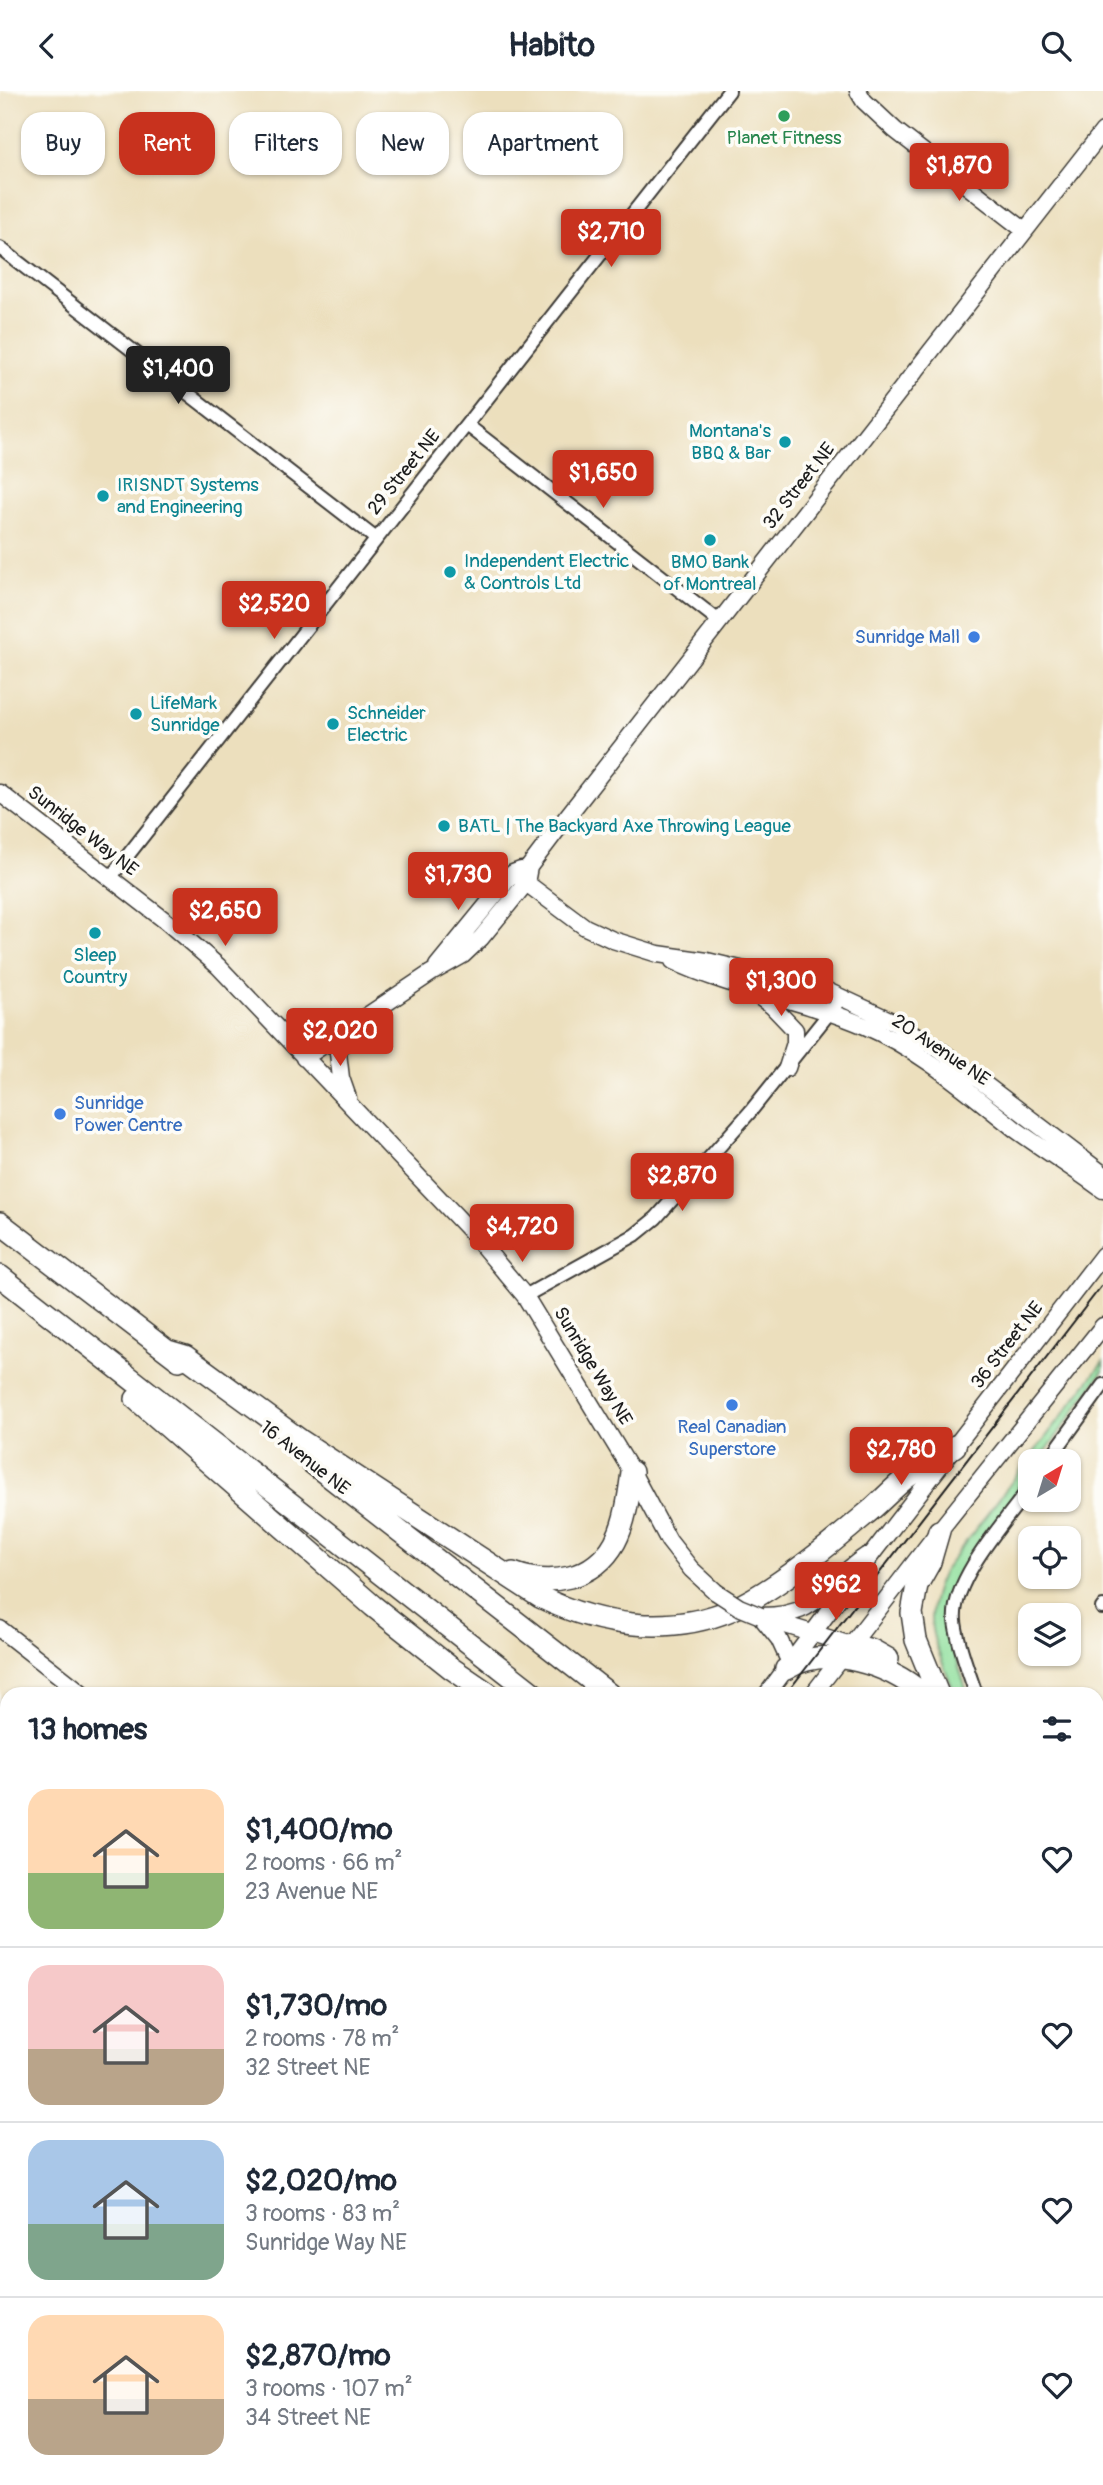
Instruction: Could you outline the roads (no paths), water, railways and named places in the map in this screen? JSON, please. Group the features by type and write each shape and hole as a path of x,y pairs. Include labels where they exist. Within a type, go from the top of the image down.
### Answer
{"highway":[{"name":"16 Avenue NE","path":"0,1223 600,1687"},
{"path":"0,1276 525,1687"},
{"path":"168,1351 185,1356 300,1440 540,1597 593,1618 625,1624 654,1624 708,1617 752,1599 866,1514 905,1479 955,1446"},
{"path":"122,1372 132,1396 373,1606 479,1687"},
{"path":"482,1560 527,1578 541,1580 567,1578 590,1568 608,1551 619,1532 632,1472"},
{"path":"933,1687 916,1640 912,1613 917,1585 930,1562 939,1531"},
{"path":"788,1666 845,1652 872,1650 898,1665 927,1687"},
{"path":"845,1652 891,1672 913,1687"},
{"path":"451,1668 469,1687"}],"street":[{"name":"29 Street NE","path":"110,878 729,91"},
{"path":"859,91 864,101 895,130 1024,230"},
{"name":"32 Street NE","path":"304,1058 431,973 523,874 1103,131"},
{"path":"0,248 375,538"},
{"path":"467,425 719,621"},
{"name":"Sunridge Way NE","path":"0,793 167,922 218,966 472,1233 525,1296 632,1472 669,1541 691,1569 716,1592 739,1607 812,1634 845,1652"},
{"name":"20 Avenue NE","path":"523,874 585,927 613,940 658,954 698,973 867,1027 907,1048 1103,1190"},
{"name":"20 Avenue NE","path":"658,954 707,961 821,988 892,1021 937,1048 1103,1174"},
{"path":"744,987 772,1006 795,1030 795,1043 787,1068"},
{"path":"525,1296 635,1235 656,1218 787,1068 842,997"},
{"path":"346,1030 338,1053 341,1078 349,1104"},
{"path":"1063,1163 1077,1181 1103,1202"},
{"name":"36 Street NE","path":"772,1687 1103,1255"},
{"path":"818,1687 1103,1326"},
{"path":"1057,1449 1103,1385"},
{"path":"973,1687 955,1621 956,1598 965,1578 1018,1504"},
{"path":"761,1616 784,1615 810,1607 847,1568 875,1550"},
{"path":"761,1616 779,1639 788,1666"},
{"path":"0,1629 74,1687"}],"tram line":[{"path":"791,1687 1103,1284"}],"place":[{"name":"Planet Fitness","path":"784,116"},
{"name":"Montana's BBQ & Bar","path":"785,442"},
{"name":"IRISNDT Systems and Engineering","path":"103,496"},
{"name":"BMO Bank of Montreal","path":"710,540"},
{"name":"Independent Electric & Controls Ltd","path":"450,572"},
{"name":"Sunridge Mall","path":"974,637"},
{"name":"LifeMark Sunridge","path":"136,714"},
{"name":"Schneider Electric","path":"333,724"},
{"name":"BATL | The Backyard Axe Throwing League","path":"444,826"},
{"name":"Sleep Country","path":"95,933"},
{"name":"Sunridge Power Centre","path":"60,1114"},
{"name":"Real Canadian Superstore","path":"732,1405"}]}
